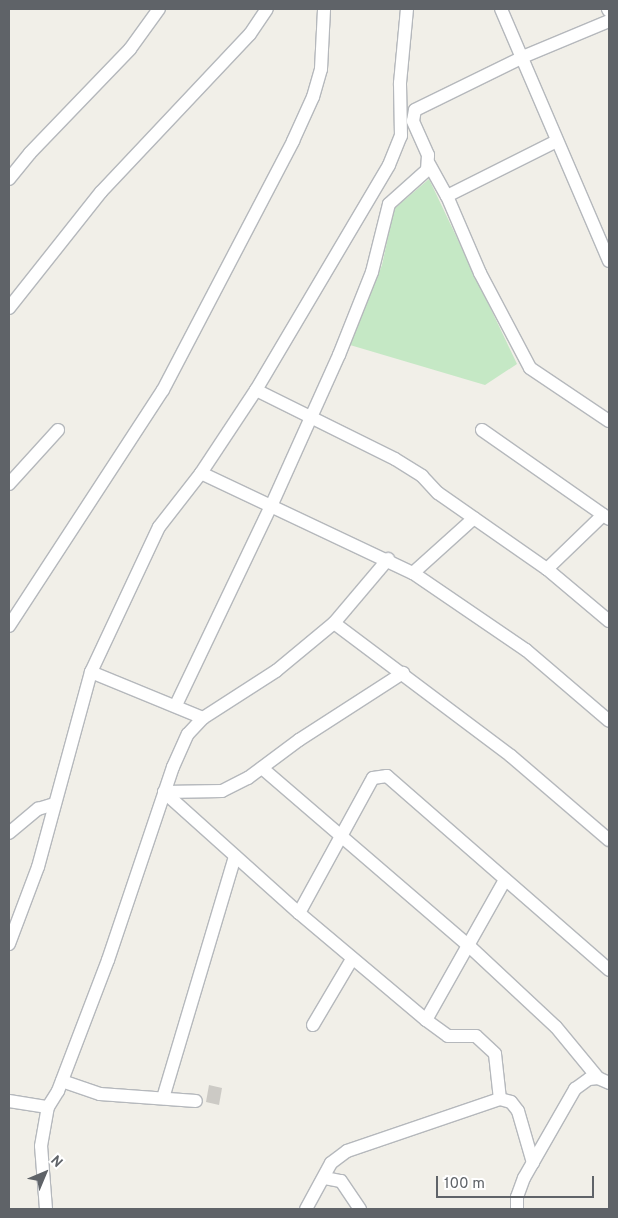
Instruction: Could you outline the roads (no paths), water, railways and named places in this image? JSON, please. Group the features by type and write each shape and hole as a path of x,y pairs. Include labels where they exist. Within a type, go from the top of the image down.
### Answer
{"street":[{"path":"9,179 30,153 124,56 159,9"},
{"path":"9,308 102,192 250,34 267,9"},
{"path":"9,626 163,390 293,141 313,97 321,69 324,9"},
{"path":"407,9 400,83 408,122 448,196 480,273 530,368 609,421"},
{"path":"501,9 609,260"},
{"path":"9,944 38,867 91,672 159,527 201,472 256,390 389,165 415,110 521,58 609,21"},
{"path":"448,196 557,141"},
{"path":"176,705 272,504 372,272 389,204 422,175 429,164"},
{"path":"256,390 396,459 422,476 438,493 547,569 609,621"},
{"path":"9,484 58,430"},
{"path":"482,430 606,517 547,569"},
{"path":"201,472 388,559 413,573 526,650 609,721"},
{"path":"413,573 474,518"},
{"path":"46,1209 41,1146 48,1107 62,1081 108,960 164,792 188,734 203,718 276,671 334,623 388,559"},
{"path":"334,623 511,756 609,840"},
{"path":"91,672 176,705 203,718"},
{"path":"164,792 222,791 262,768 403,673"},
{"path":"262,768 341,838 468,945 556,1027 603,1080"},
{"path":"299,913 373,778 387,776 609,970"},
{"path":"164,792 299,913 426,1020 448,1036 476,1036 495,1054 500,1099"},
{"path":"9,833 38,809 54,804"},
{"path":"163,1098 235,856"},
{"path":"426,1020 505,880"},
{"path":"313,1025 352,959"},
{"path":"517,1209 517,1197 533,1163 575,1089 589,1079 603,1080"},
{"path":"62,1081 100,1094 196,1101"},
{"path":"306,1209 318,1184 325,1178 331,1163 347,1151 500,1099 511,1102 518,1111 533,1163"},
{"path":"9,1101 48,1107"},
{"path":"325,1178 340,1181 360,1209"}]}
